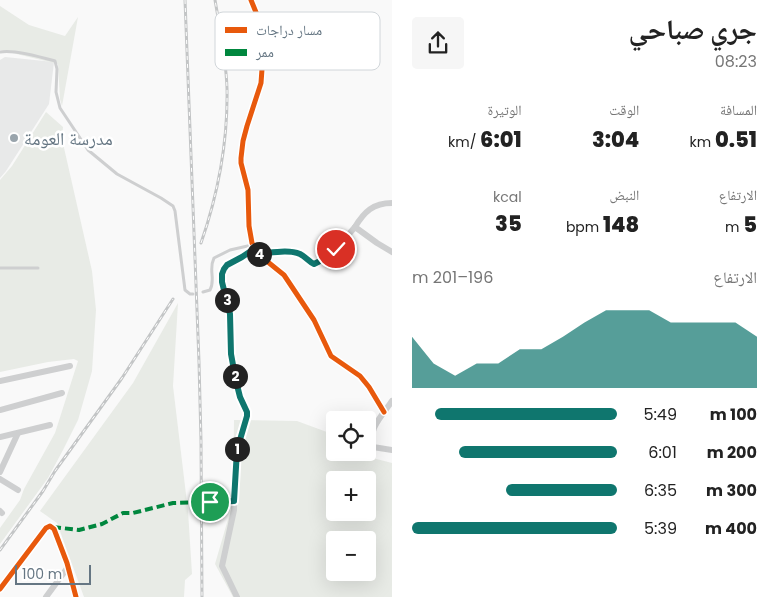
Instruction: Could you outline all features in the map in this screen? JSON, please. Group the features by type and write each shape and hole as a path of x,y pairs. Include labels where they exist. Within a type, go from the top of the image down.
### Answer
{"street":[{"path":"251,0 256,12"},
{"path":"262,70 261,83 246,126 241,158 248,190 249,226 255,249 284,275 314,320 331,356 360,376 384,412"},
{"path":"237,597 222,566 234,510 237,450 247,412 240,397 231,354 230,314 222,282 222,274 227,265 255,249 301,254 312,263 316,263 336,249 370,208 392,203"},
{"path":"355,227 392,252"},
{"path":"0,381 70,366"},
{"path":"0,410 62,392"},
{"path":"392,401 373,431 372,444 373,447 392,450"},
{"path":"0,437 50,426"},
{"path":"0,472 18,433"},
{"path":"0,479 18,490"},
{"path":"210,502 234,501"},
{"path":"0,589 46,528 52,526 68,567 76,597"},
{"path":"46,597 68,567"}],"lane":[{"path":"0,52 11,52 55,61 57,69 56,92 60,108 88,150 117,174 173,206 185,290 193,294"},
{"path":"203,292 210,290 213,285 211,264 214,258 230,250 255,249"},
{"path":"0,268 38,268"}],"shaded area":[{"path":"0,6 29,25 65,36 78,17 62,106 58,64 0,50"},
{"name":"مدرسة العومة","path":"5,57 54,62 49,104 0,178 0,60"},
{"path":"46,112 63,127 62,139 92,271 96,310 92,371 78,420 63,450 48,478 0,544 0,528 20,500 24,489 55,433 78,361 74,359 48,362 0,372 0,180 12,166"},
{"path":"178,303 173,386 188,511 192,574 185,580 184,597 84,597 57,523 40,511 133,383"},
{"path":"234,420 297,421 326,432 326,461 376,461 376,459 392,463 392,597 233,597 215,564 233,502"}],"railway":[{"path":"185,0 199,362 202,597"},
{"path":"215,0 217,12"},
{"path":"201,243 217,186 224,147 227,108 225,70"},
{"path":"0,550 122,378 173,299"}],"marked path":[{"path":"53,527 79,530 102,524 123,513 133,513 173,503 210,502"}],"cycle path":[{"path":"251,0 256,12"},
{"path":"262,70 261,83 247,126 241,158 248,190 249,226 252,243 258,254 284,275 314,320 331,356 360,376 384,412"},
{"path":"234,501 237,451 247,412 240,397 231,354 230,314 222,282 222,274 227,265 254,249"},
{"path":"0,589 46,528 50,526 54,529 67,563 76,597"}],"place":[{"name":"مدرسة العومة","path":"14,138"}],"route":[{"path":"210,502 234,501 237,450 247,416 240,397 231,354 230,314 222,282 224,269 227,265 254,249 258,254 282,252 301,254 314,264 336,249"}]}
